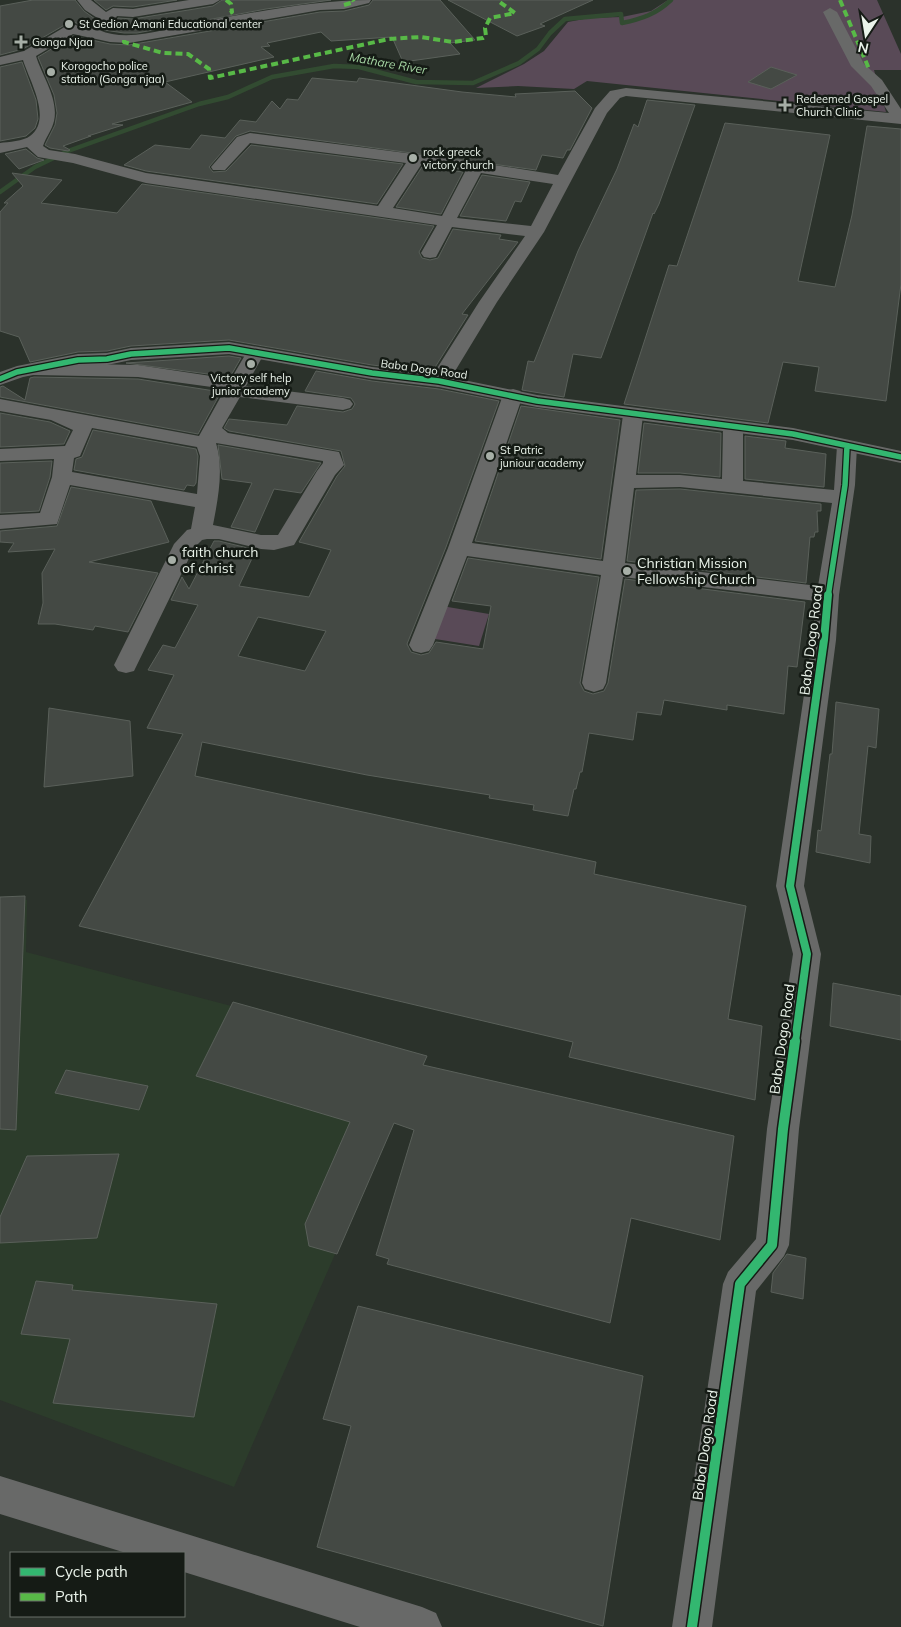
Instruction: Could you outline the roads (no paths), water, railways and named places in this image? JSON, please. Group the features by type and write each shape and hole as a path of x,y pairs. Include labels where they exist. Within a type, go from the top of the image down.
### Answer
{"street":[{"path":"84,0 90,7 108,19"},
{"path":"83,34 108,19 113,12 133,12 213,0"},
{"path":"0,61 29,54 73,28 83,34 93,32 102,38 124,40 181,31 190,27 320,6 344,5 364,0"},
{"path":"830,12 858,66 877,83 901,119"},
{"path":"29,54 31,67 44,90 47,107 43,132 36,139 36,149 42,154 75,160 132,176 448,222 536,232"},
{"path":"439,381 492,295 536,232 600,111 615,94 626,92 901,119"},
{"path":"219,167 239,143 246,138 476,167 563,181"},
{"path":"0,148 37,140"},
{"path":"382,212 416,160"},
{"path":"430,253 476,167"},
{"name":"Baba Dogo Road","path":"0,379 16,372 52,364 107,359 131,354 229,348 372,373 439,381 537,401 733,428 793,434 901,457"},
{"path":"201,532 208,502 210,456 208,437 255,354"},
{"path":"34,369 138,371 224,383 235,390 343,404"},
{"path":"421,646 459,548 513,395"},
{"path":"0,405 332,456 334,465 327,471 286,540 275,543 229,534 201,532 192,536 185,544 126,666"},
{"path":"46,413 71,420 81,426 83,429 73,452"},
{"path":"594,683 633,415"},
{"path":"732,486 733,428"},
{"name":"Baba Dogo Road","path":"692,1627 740,1284 772,1245 783,1129 807,954 790,886 824,640 828,595 842,498 846,446"},
{"path":"0,455 73,452"},
{"path":"0,522 49,519 62,477 61,473 65,454 73,452"},
{"path":"62,477 208,502"},
{"path":"624,482 680,480 842,498"},
{"path":"459,548 612,569 828,595"},
{"path":"0,1494 184,1552"},
{"path":"185,1552 422,1627"}],"waterway":[{"name":"Mathare River","path":"0,192 35,167 68,151 199,104 228,97 272,77 334,66 359,67 416,82 473,83 519,63 538,49 550,33 565,19 621,14 622,23 648,15 660,9 671,0"}],"place":[{"name":"St Gedion Amani Educational center","path":"69,24"},
{"name":"Gonga Njaa","path":"21,42"},
{"name":"Korogocho police station (Gonga njaa)","path":"51,72"},
{"name":"Redeemed Gospel Church Clinic","path":"785,105"},
{"name":"rock greeck victory church","path":"413,158"},
{"name":"Victory self help junior academy","path":"251,364"},
{"name":"St Patric juniour academy","path":"490,456"},
{"name":"faith church of christ","path":"172,560"},
{"name":"Christian Mission Fellowship Church","path":"627,571"}]}
